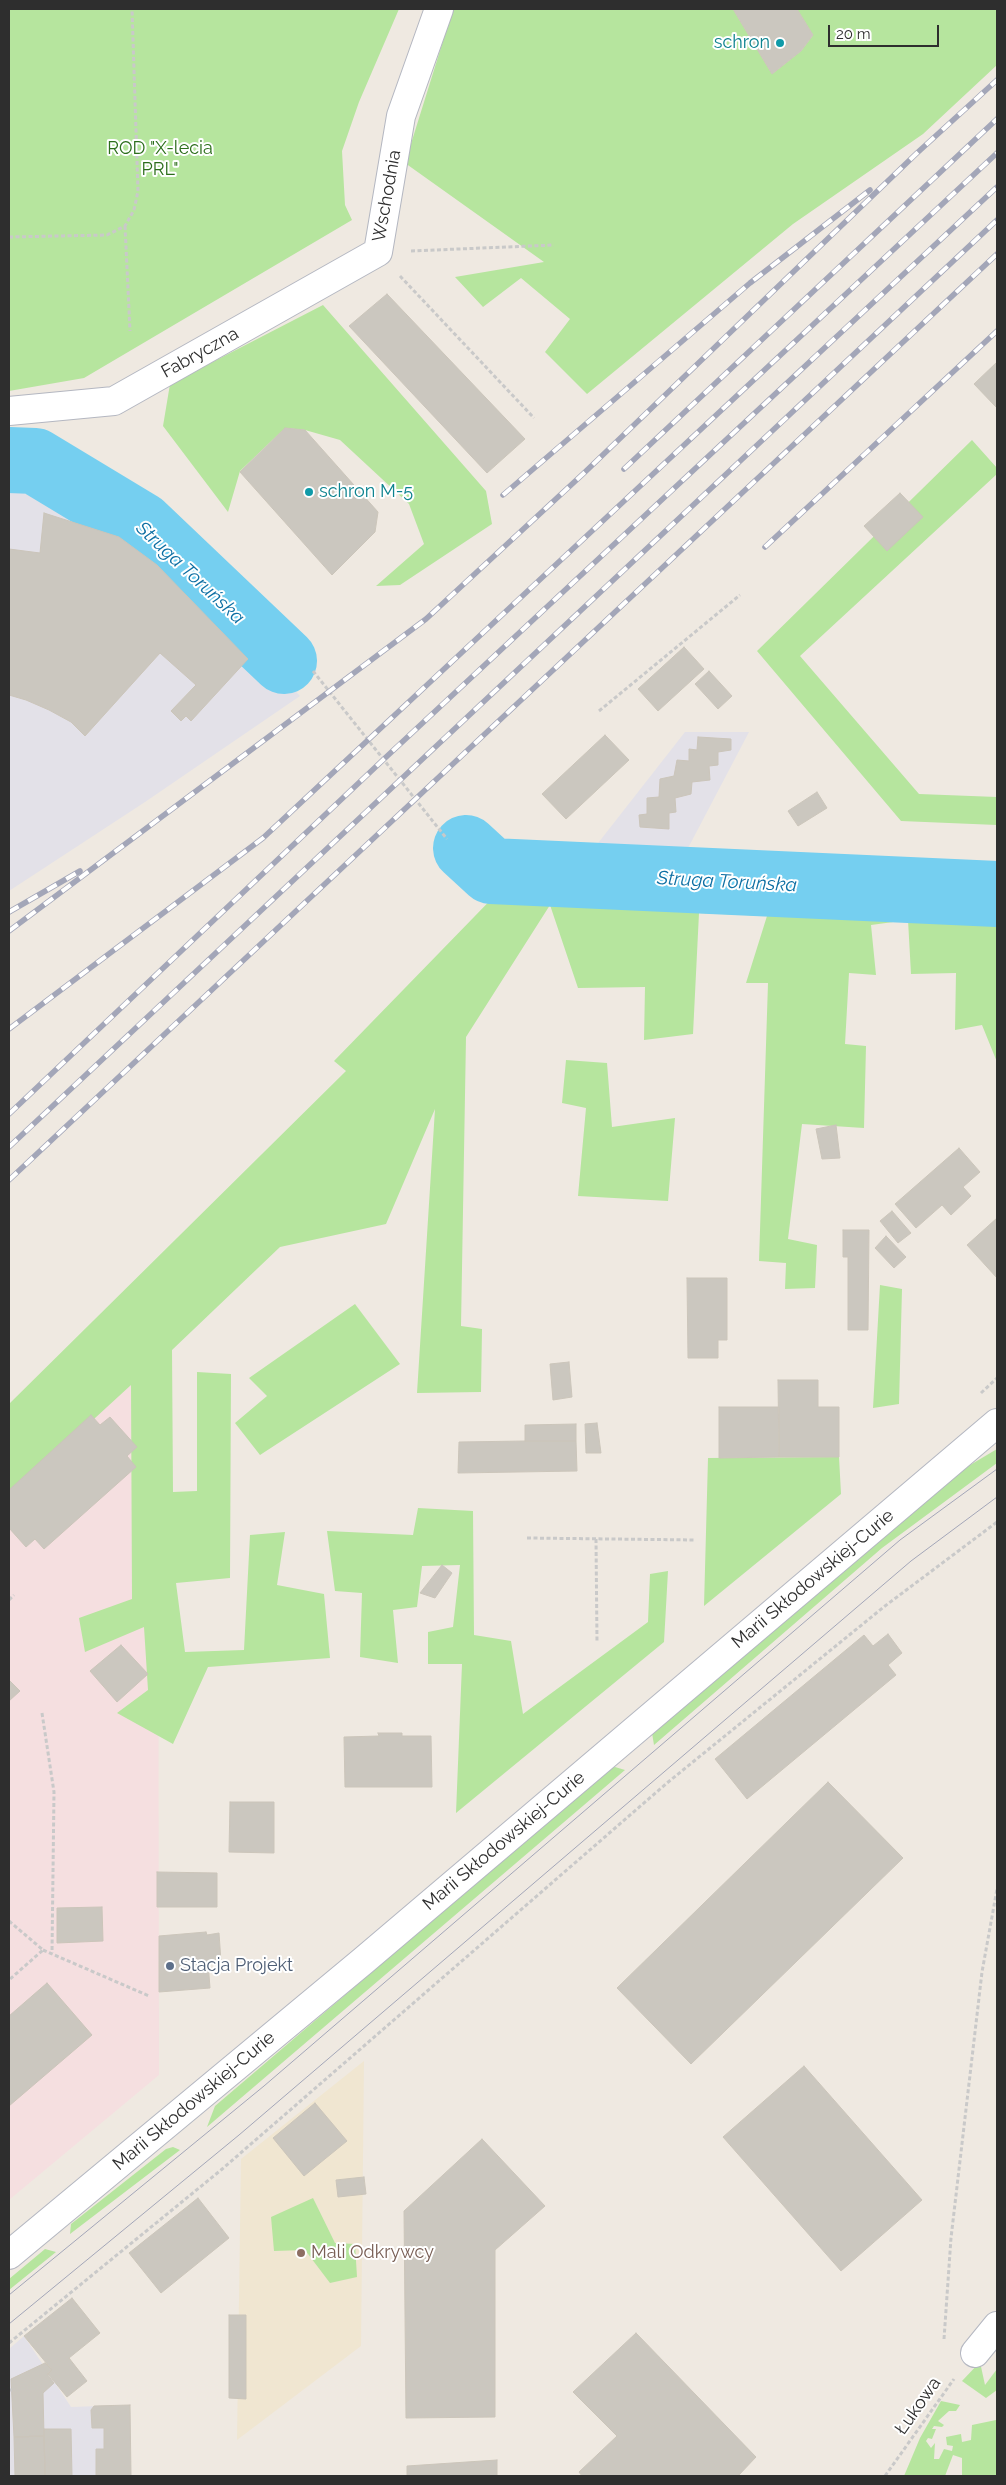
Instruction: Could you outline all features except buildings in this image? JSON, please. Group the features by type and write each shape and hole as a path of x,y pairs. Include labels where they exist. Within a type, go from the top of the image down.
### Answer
{"street":[{"name":"Wschodnia","path":"378,252 401,116 439,9"},
{"name":"Fabryczna","path":"9,411 114,401 378,252"},
{"name":"Marii Skłodowskiej-Curie","path":"9,2255 362,1961 997,1423"},
{"path":"975,2353 997,2326"}],"path":[{"path":"130,331 125,226 134,210 138,191 132,9"},
{"path":"9,237 106,234 125,226"},
{"path":"378,252 554,245"},
{"name":"Wschodnia","path":"378,252 534,418"},
{"path":"599,711 740,595"},
{"path":"313,671 447,839"},
{"path":"9,2343 221,2170 667,1783 885,1606 997,1522"},
{"path":"527,1538 696,1540"},
{"path":"596,1539 597,1642"},
{"path":"9,1600 14,1596"},
{"path":"42,1713 54,1792 52,1953"},
{"path":"944,2344 951,2238 978,2001 997,1889"},
{"path":"9,1921 43,1950 149,1996"},
{"path":"9,1980 43,1950"},
{"name":"Łukowa","path":"885,2476 945,2389 975,2353"}],"shaded area":[{"path":"9,471 17,471 115,517 216,607 300,696 145,802 9,891"},
{"path":"685,732 749,732 687,850 595,847"},
{"path":"158,1310 159,2075 9,2200 9,1450"},
{"name":"Mali Odkrywcy","path":"364,2061 361,2346 237,2440 241,2159"},
{"path":"24,2336 71,2407 130,2405 131,2476 9,2476 9,2349"}],"green space":[{"name":"ROD \"X-lecia PRL\"","path":"9,9 399,9 359,102 342,151 345,205 352,220 84,378 9,391"},
{"path":"453,9 733,9 772,74 801,51 813,35 797,9 997,9 997,65 923,134 793,224 587,394 545,352 570,319 521,278 483,307 455,277 544,262 405,163"},
{"path":"323,305 486,491 492,524 400,585 376,586 424,544 409,504 340,440 305,430 285,428 240,471 228,512 163,426 170,384"},
{"path":"972,440 997,468 997,474 800,656 919,794 997,797 997,825 901,821 757,651"},
{"path":"509,881 997,905 997,1062 982,1025 955,1030 956,973 911,974 908,920 871,925 876,975 849,973 845,1044 866,1046 864,1128 802,1124 788,1239 817,1245 815,1288 785,1289 786,1263 759,1261 768,983 746,983 767,916 699,913 693,1034 644,1040 645,987 578,988 550,905 466,1037 461,1326 482,1329 481,1392 417,1393 435,1109 386,1224 280,1247 172,1350 173,1492 197,1491 197,1372 231,1374 230,1578 176,1583 185,1652 244,1650 250,1535 285,1532 277,1585 324,1594 330,1658 208,1667 173,1744 117,1713 148,1690 144,1627 85,1652 79,1618 132,1599 131,1385 9,1497 9,1404 346,1071 334,1061"},
{"path":"566,1060 607,1063 612,1127 675,1118 668,1201 578,1196 586,1108 562,1103"},
{"path":"880,1285 902,1289 899,1404 873,1408"},
{"path":"355,1304 400,1364 260,1455 235,1423 267,1396 249,1378"},
{"path":"997,1449 997,1463 882,1548 654,1745 652,1733 955,1474"},
{"path":"839,1457 841,1494 704,1606 708,1458"},
{"path":"418,1508 473,1511 474,1635 511,1641 523,1714 648,1622 650,1574 668,1571 664,1642 456,1813 462,1664 428,1664 428,1632 453,1627 460,1565 422,1566 417,1607 393,1610 398,1663 360,1657 362,1593 335,1591 327,1531 413,1535"},
{"path":"615,1767 625,1770 207,2127 215,2106 611,1768"},
{"path":"173,2147 180,2150 70,2234 71,2224 166,2149"},
{"path":"313,2198 335,2243 355,2244 357,2277 330,2283 305,2250 274,2251 271,2217"},
{"path":"45,2249 56,2252 9,2290 9,2279"},
{"path":"980,2362 985,2385 997,2369 997,2390 986,2398 962,2381"},
{"path":"941,2401 960,2405 956,2411 949,2411 938,2421 944,2425 942,2427 934,2426 932,2429 936,2429 932,2439 928,2438 926,2441 931,2448 935,2443 934,2459 939,2459 944,2449 952,2451 953,2446 947,2445 946,2437 961,2434 962,2442 971,2440 972,2425 996,2420 997,2414 997,2476 962,2476 962,2458 953,2455 945,2476 904,2476 920,2438"}],"waterway":[{"name":"Struga Toruńska","path":"9,460 35,461 141,525 284,661"},
{"name":"Struga Toruńska","path":"466,848 491,871 997,894"}],"tram line":[{"path":"9,2295 264,2086 900,1540 997,1469"},
{"path":"9,2324 239,2135 911,1561 997,1497"}],"railway":[{"path":"9,931 426,619 584,473 917,153 997,80"},
{"path":"624,469 997,119"},
{"path":"9,1029 263,838 997,153"},
{"path":"9,1114 384,759 997,187"},
{"path":"503,495 750,283 870,190"},
{"path":"9,1147 997,220"},
{"path":"9,1180 997,254"},
{"path":"765,547 997,331"},
{"path":"9,912 80,871"}],"place":[{"name":"schron","path":"780,43"},
{"name":"schron M-5","path":"309,492"},
{"name":"Stacja Projekt","path":"170,1966"},
{"name":"Mali Odkrywcy","path":"301,2253"}]}
